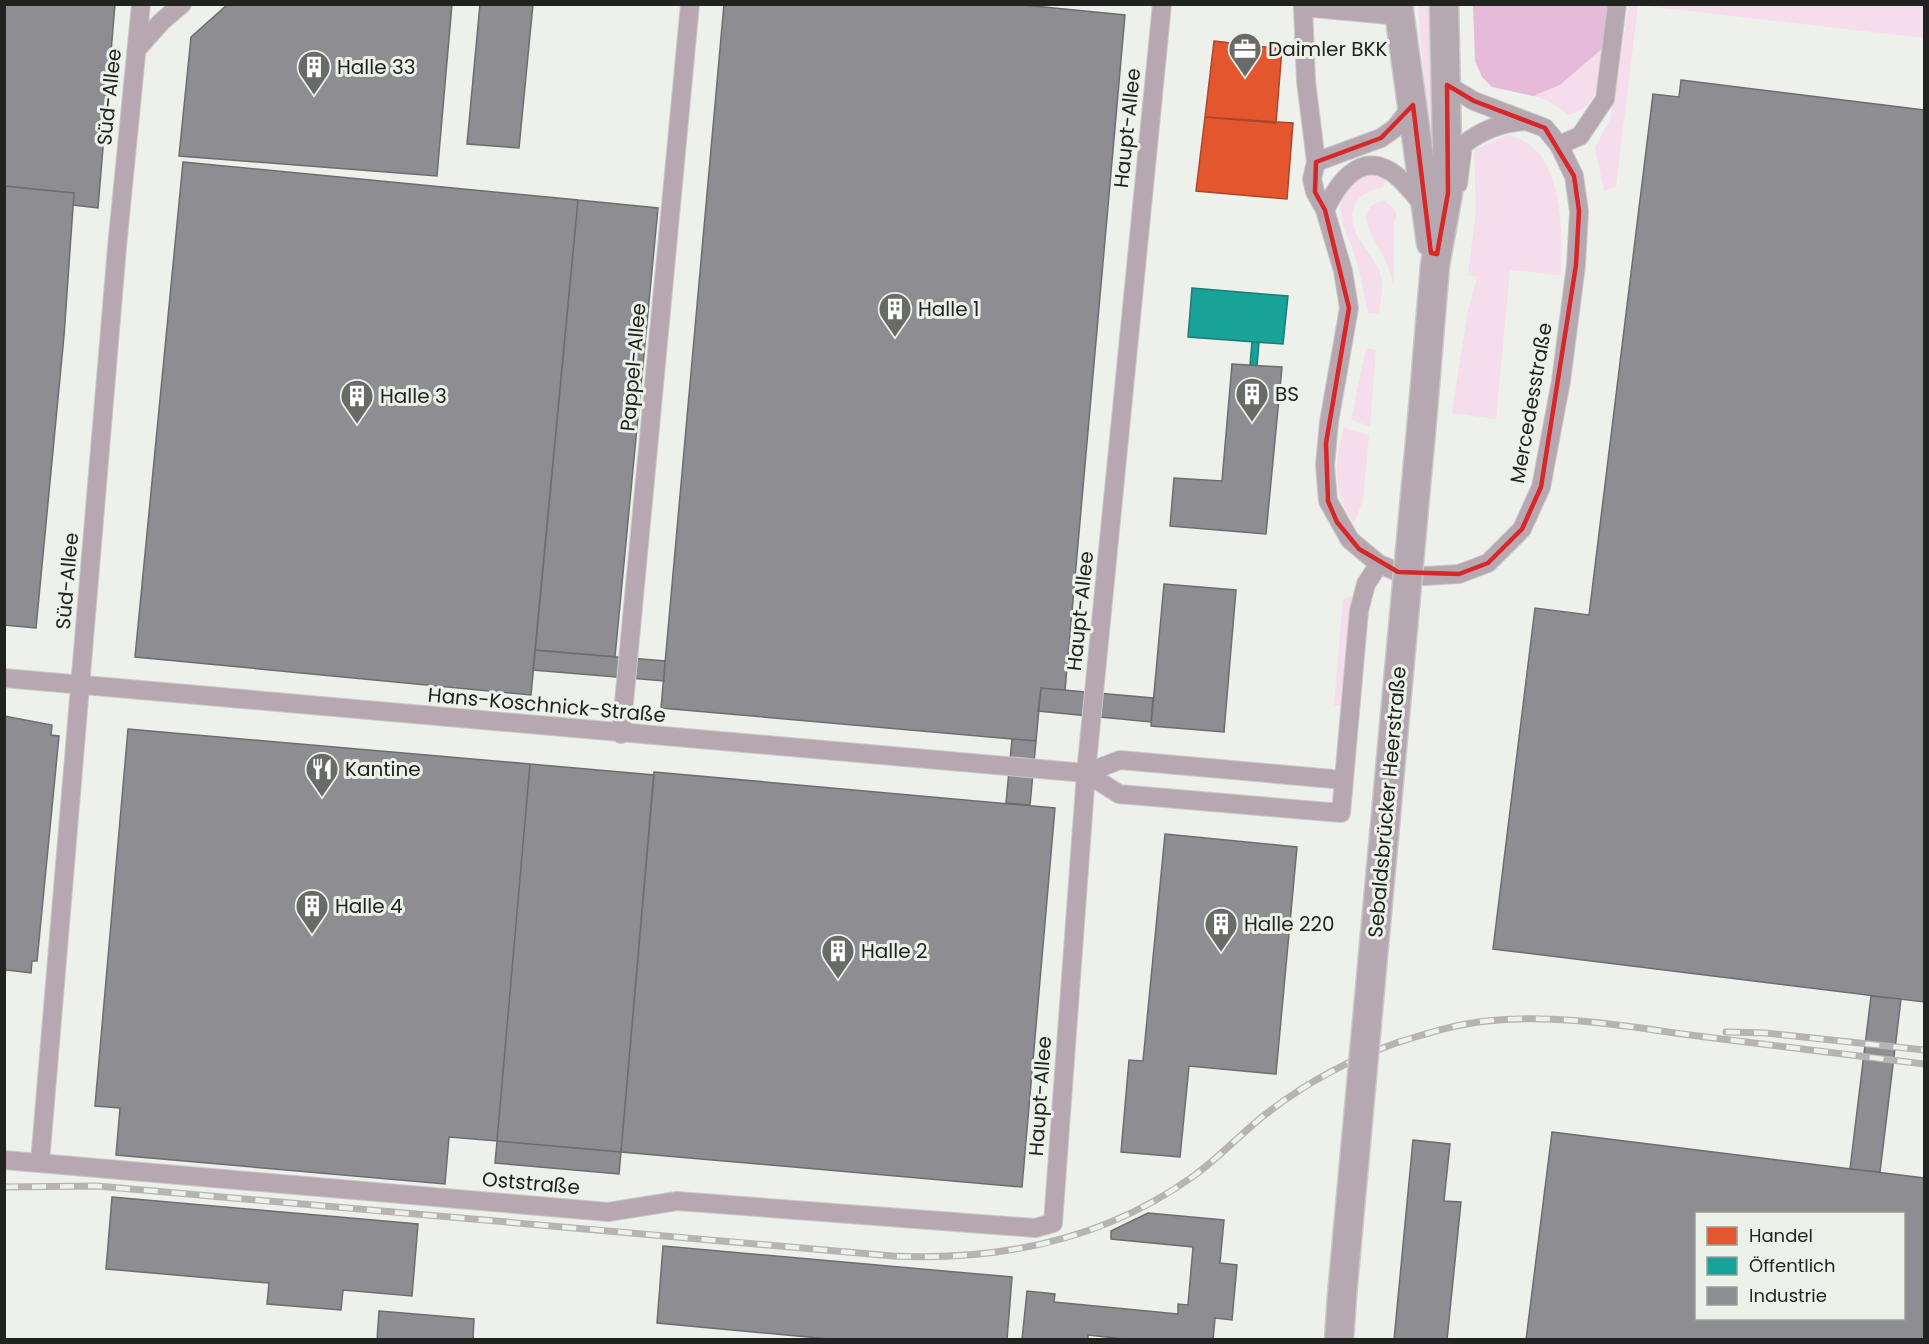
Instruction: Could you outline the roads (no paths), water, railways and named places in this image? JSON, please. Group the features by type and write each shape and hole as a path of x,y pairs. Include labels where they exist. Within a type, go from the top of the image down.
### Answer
{"main road":[{"name":"Sebaldsbrücker Heerstraße","path":"1339,1340 1435,265 1437,200 1447,85 1444,4"},
{"name":"Sebaldsbrücker Heerstraße","path":"1399,10 1413,105 1437,200"}],"street":[{"name":"Süd-Allee","path":"40,1162 117,247 141,4"},
{"path":"137,50 160,22 182,4"},
{"name":"Pappel-Allee","path":"621,734 690,4"},
{"name":"Haupt-Allee","path":"1053,1223 1086,773 1162,4"},
{"path":"1559,145 1580,136 1605,99 1617,4"},
{"name":"Mercedesstraße","path":"1399,10 1303,8 1306,81 1316,162 1312,178 1315,192 1325,210 1343,272 1349,308 1329,422 1325,465 1328,501 1350,540 1379,564 1398,572 1425,576 1459,574 1488,563 1522,529 1541,487 1561,381 1576,265 1579,211 1574,176 1559,145 1545,128 1474,101 1447,85"},
{"path":"1316,162 1381,138 1395,128 1413,105"},
{"path":"1325,210 1334,191 1352,171 1371,165 1388,170 1437,200 1460,183 1463,146 1480,132 1505,123 1530,121"},
{"path":"1344,780 1359,611 1366,584 1379,564"},
{"name":"Hans-Koschnick-Straße","path":"4,678 621,734 1086,773 1120,760 1344,780 1341,813 1119,794 1086,773"},
{"name":"Oststraße","path":"4,1160 608,1212 677,1201 1035,1228 1053,1223"}],"railway":[{"path":"4,1187 97,1186 893,1256 973,1255 1051,1242 1088,1231 1125,1216 1195,1175 1262,1117 1326,1075 1360,1057 1396,1043 1464,1024 1514,1019 1569,1020 1924,1064"},
{"path":"1726,1032 1766,1033 1924,1050"}],"place":[{"name":"Daimler BKK","path":"1245,78"},
{"name":"Halle 33","path":"314,96"},
{"name":"Halle 1","path":"895,338"},
{"name":"BS","path":"1252,423"},
{"name":"Halle 3","path":"357,425"},
{"name":"Kantine","path":"322,798"},
{"name":"Halle 4","path":"312,935"},
{"name":"Halle 220","path":"1221,953"},
{"name":"Halle 2","path":"838,980"}]}
